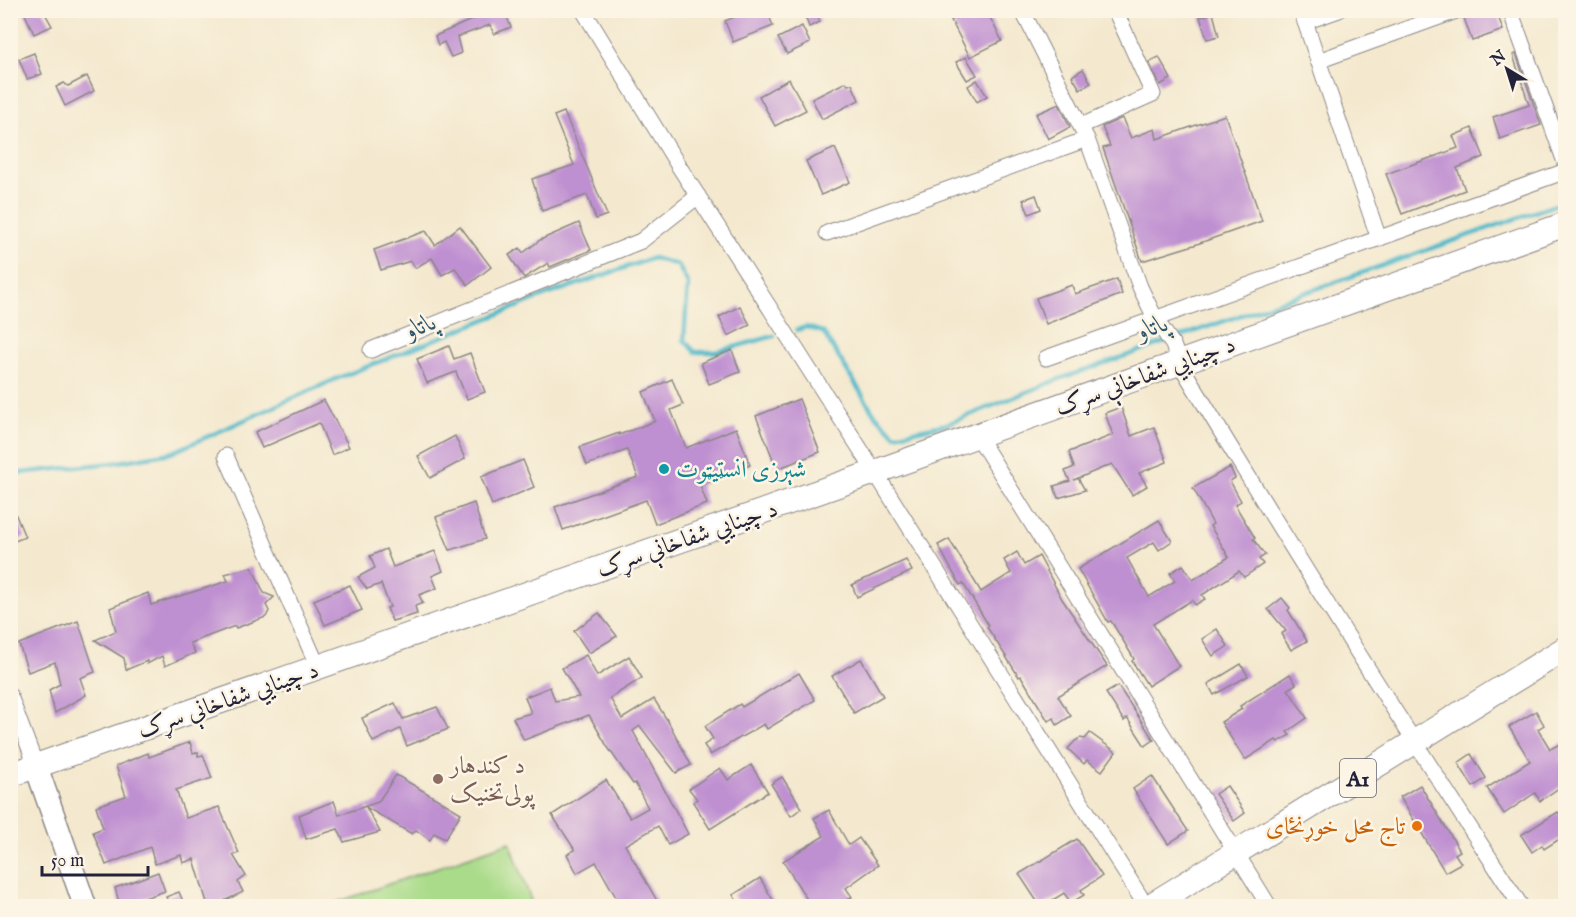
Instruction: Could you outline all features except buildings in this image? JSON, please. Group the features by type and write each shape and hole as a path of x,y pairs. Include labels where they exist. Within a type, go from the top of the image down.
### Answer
{"main road":[{"name":"د چينايي شفاخانې سړک","path":"10,775 875,472 977,435 1176,354 1566,224"},
{"name":"A1","path":"1148,906 1566,648"}],"street":[{"path":"583,10 698,196 1148,906"},
{"path":"1022,10 1084,133 1140,287 1159,324 1295,554 1414,743 1521,906"},
{"path":"827,232 1084,133 1153,94 1115,10"},
{"path":"1339,10 1303,16 1379,239"},
{"path":"1318,61 1459,10"},
{"path":"1510,10 1566,165"},
{"path":"1046,358 1159,324 1379,239 1566,171"},
{"path":"371,350 641,241 698,196"},
{"path":"977,435 1269,906"},
{"path":"226,456 318,667"},
{"path":"10,696 85,906"}],"green space":[{"path":"510,842 533,906 326,906"}],"waterway":[{"name":"پاتاو","path":"797,330 806,327 823,332 873,412 895,435 947,424 1057,380 1566,201"},
{"name":"پاتاو","path":"10,474 112,463 171,453 336,379 549,294 653,258 678,265 688,284 684,340 695,352 716,352 774,336"}],"place":[{"name":"شېرزی انسټيټوت","path":"664,469"},
{"name":"د کندهار پولی‌تخنیک","path":"438,779"},
{"name":"تاج محل خوړنځای","path":"1417,826"}]}
